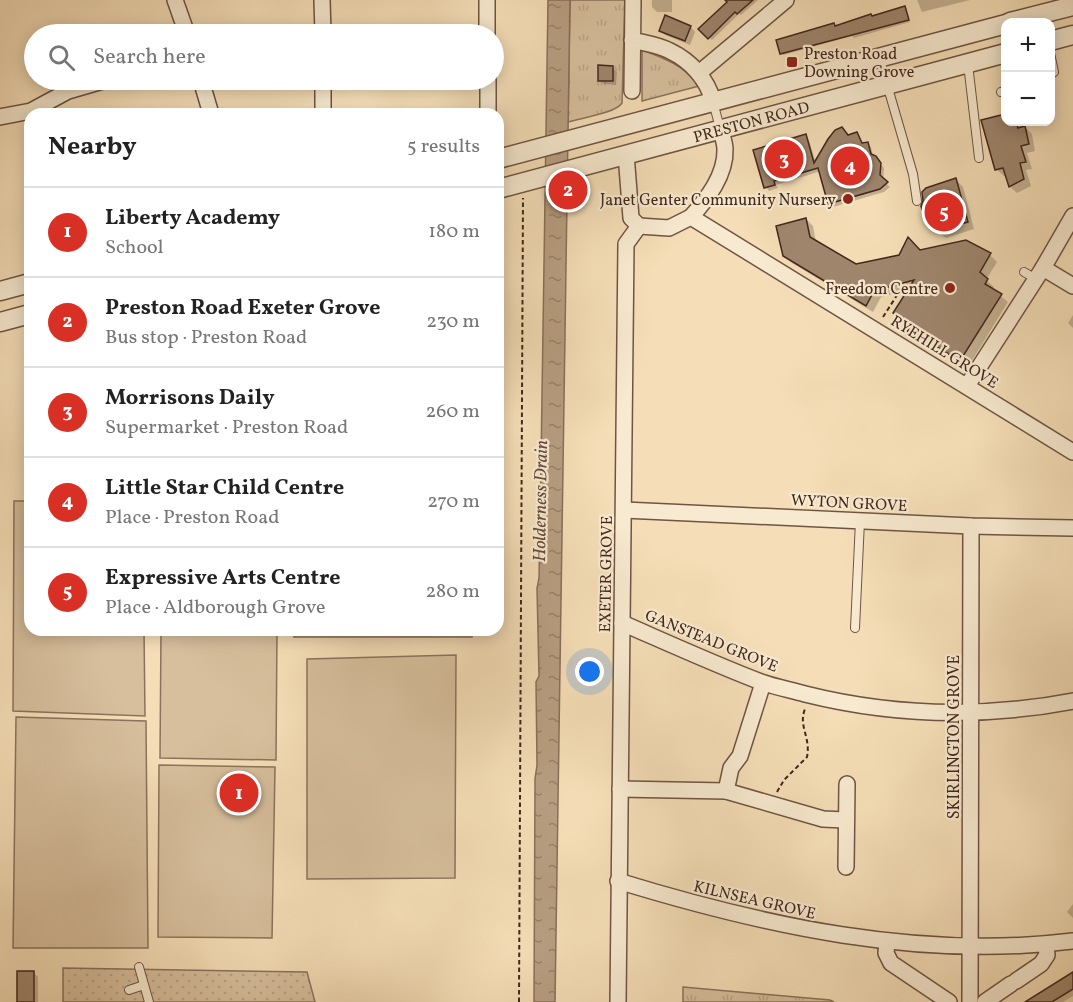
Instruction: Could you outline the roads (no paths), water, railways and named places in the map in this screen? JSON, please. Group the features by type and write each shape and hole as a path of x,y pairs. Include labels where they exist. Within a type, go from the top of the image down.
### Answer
{"street":[{"path":"175,0 183,24"},
{"path":"322,0 323,24"},
{"path":"487,0 487,24"},
{"path":"632,91 633,0"},
{"path":"699,73 786,0"},
{"name":"PRESTON ROAD","path":"1041,18 1073,6"},
{"name":"PRESTON ROAD","path":"504,157 1001,25"},
{"path":"1055,40 1073,35"},
{"path":"632,40 670,51 699,73 709,86 713,101"},
{"name":"PRESTON ROAD","path":"504,187 1001,54"},
{"path":"37,108 71,90"},
{"path":"204,90 209,108"},
{"path":"323,90 323,108"},
{"path":"488,90 488,108"},
{"path":"0,117 24,112"},
{"path":"627,154 631,218 639,226 669,228 691,217 710,196 721,169 725,150 721,130"},
{"path":"967,386 1034,273 1073,216"},
{"name":"RYEHILL GROVE","path":"691,217 1073,452"},
{"name":"EXETER GROVE","path":"618,1002 626,244 639,226"},
{"path":"1034,273 1073,285"},
{"path":"0,291 24,285"},
{"path":"0,322 24,316"},
{"name":"WYTON GROVE","path":"624,510 971,526 1073,528"},
{"name":"SKIRLINGTON GROVE","path":"970,1002 971,526"},
{"name":"GANSTEAD GROVE","path":"622,622 763,683 810,695 898,711 971,713 1033,709 1073,701"},
{"path":"726,791 731,768 740,756 763,683"},
{"path":"846,867 847,784"},
{"path":"620,789 726,791 823,819 845,820"},
{"name":"KILNSEA GROVE","path":"618,881 753,919 887,941 970,948 1046,945 1073,941"},
{"path":"887,941 886,953 891,963 950,1002"},
{"path":"985,1002 1041,964 1047,955 1046,945"}],"lane":[{"path":"879,56 913,174 917,201"},
{"path":"968,64 979,158"},
{"path":"713,101 721,130"},
{"path":"855,628 860,521"},
{"path":"140,967 149,1002"},
{"path":"129,990 144,985"}],"water":[{"path":"548,0 570,0 555,1002 534,1002 536,682 539,676 537,588 540,528"}],"place":[{"name":"Preston Road Downing Grove","path":"792,62"},
{"name":"Morrisons Daily","path":"784,159"},
{"name":"Little Star Child Centre","path":"850,166"},
{"name":"Preston Road Exeter Grove","path":"568,190"},
{"name":"Janet Genter Community Nursery","path":"848,199"},
{"name":"Expressive Arts Centre","path":"944,212"},
{"name":"Freedom Centre","path":"950,288"},
{"name":"Liberty Academy","path":"239,793"}],"water label":[{"name":"Holderness Drain","path":"540,501"}]}
